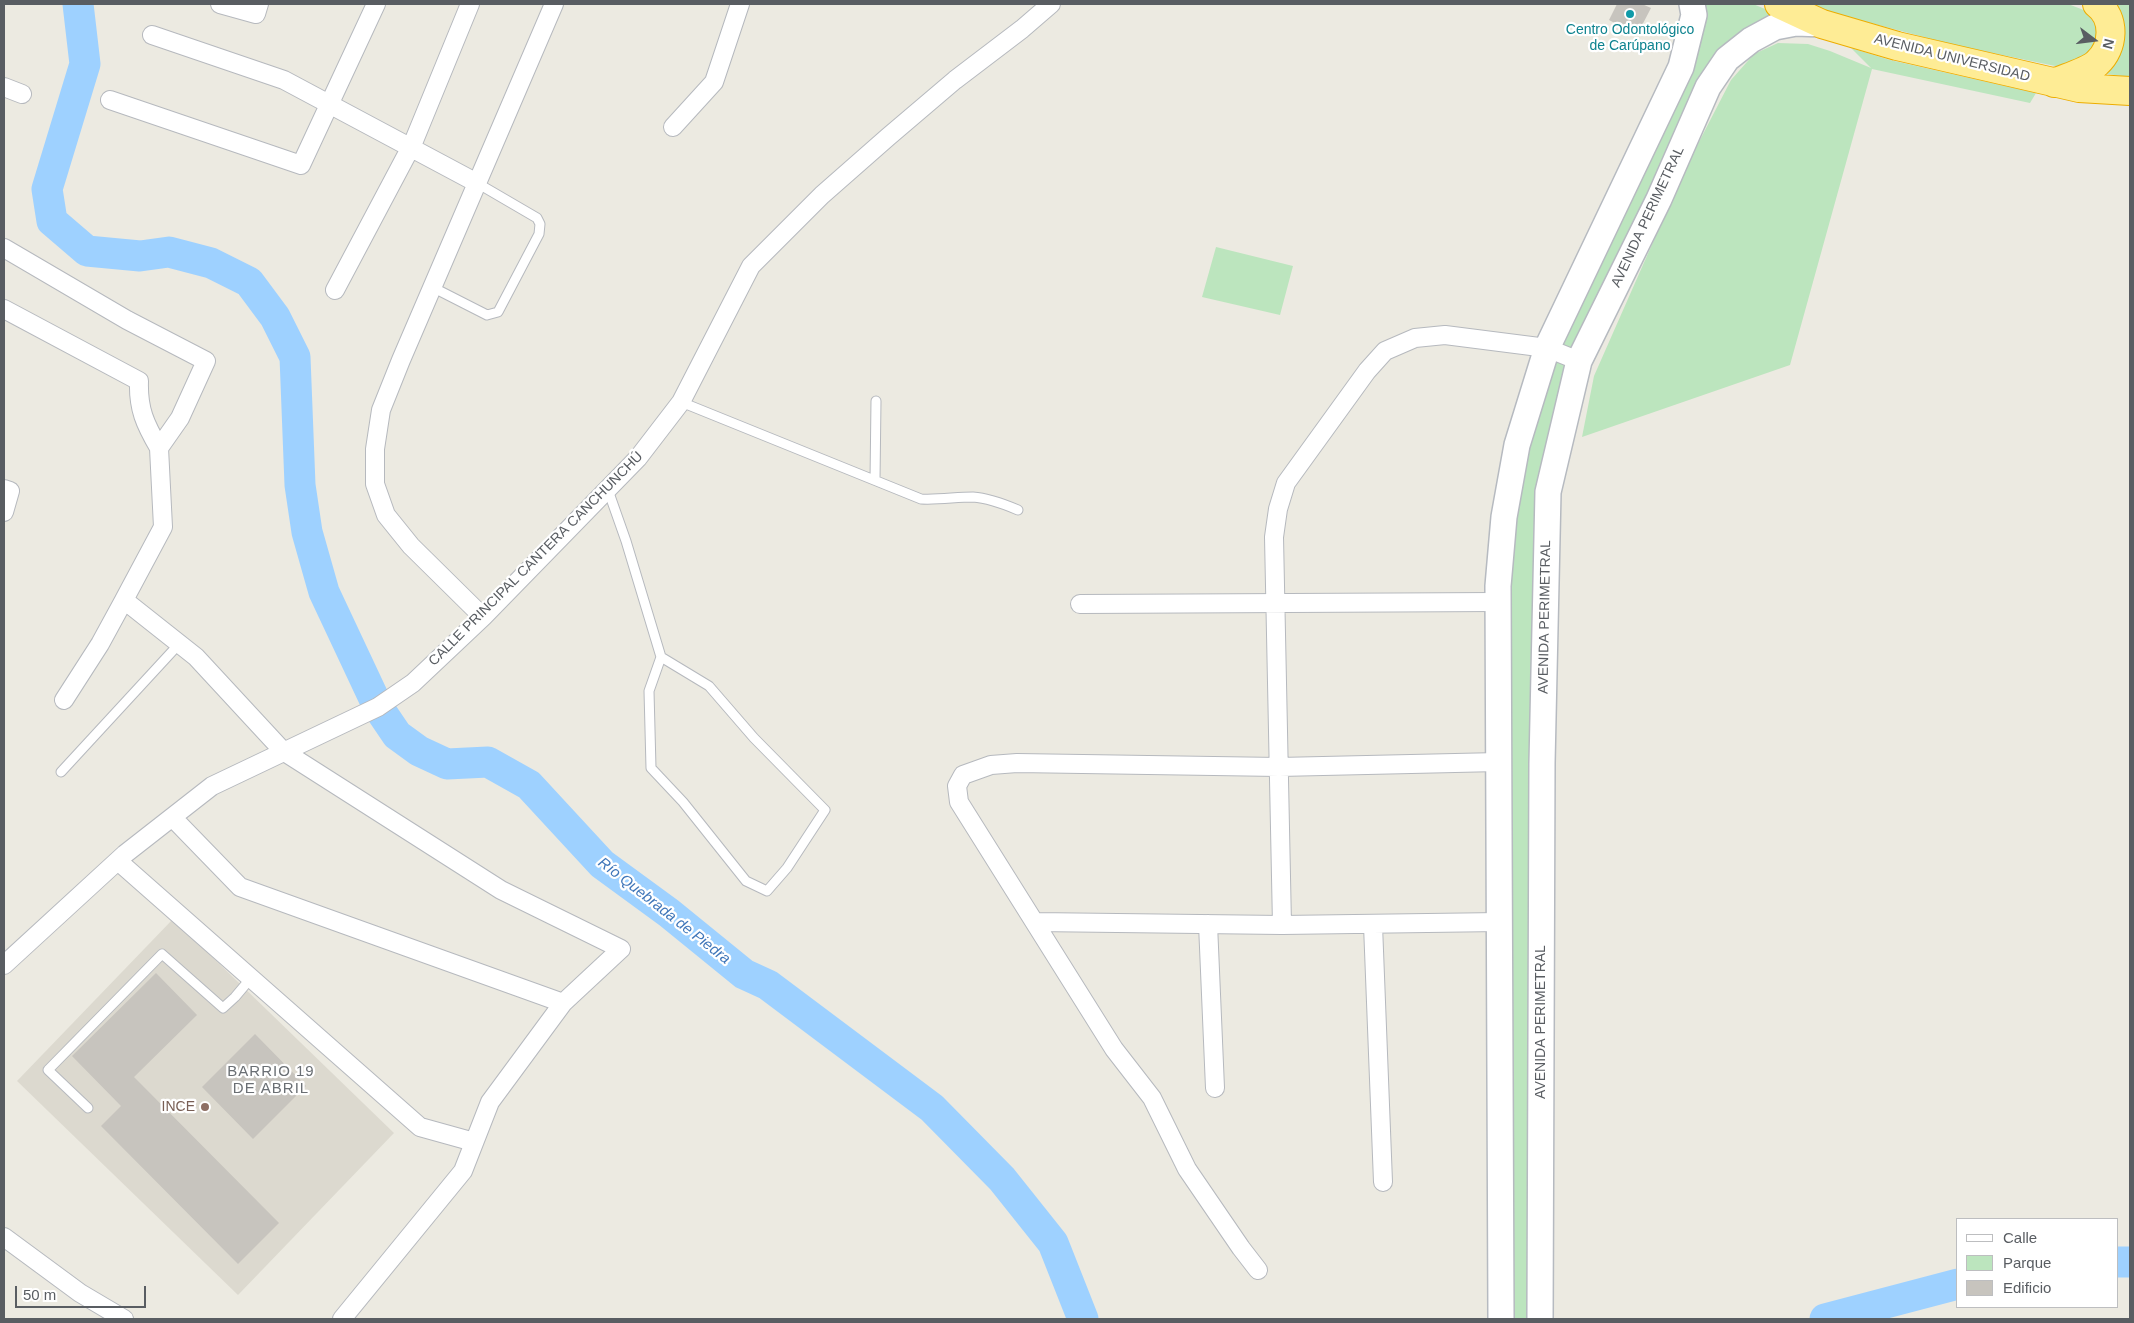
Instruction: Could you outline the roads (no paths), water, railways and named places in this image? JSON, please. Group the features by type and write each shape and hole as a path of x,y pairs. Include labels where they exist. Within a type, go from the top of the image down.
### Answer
{"highway":[{"name":"AVENIDA UNIVERSIDAD","path":"1779,4 1822,24 1897,46 2079,88 2130,90"},
{"path":"2054,82 2096,64 2109,46 2111,24 2098,4"}],"main road":[{"path":"1501,1319 1498,602 1504,517 1517,445 1547,348 1681,67 1694,15 1692,4"},
{"name":"AVENIDA PERIMETRAL","path":"1540,1319 1542,914 1548,492 1579,360 1659,199 1708,87 1727,59 1751,40 1775,28 1796,23 1822,24"},
{"path":"1500,919 1542,914"}],"street":[{"path":"220,4 256,14 259,4"},
{"path":"110,100 301,165 376,4"},
{"path":"336,290 410,148 470,4"},
{"path":"483,616 411,546 386,515 375,484 375,449 381,410 554,4"},
{"path":"674,127 714,82 740,4"},
{"name":"CALLE PRINCIPAL CANTERA CANCHUNCHÚ","path":"4,965 118,861 212,786 283,750 378,706 413,683 483,616 638,458 681,402 751,266 822,195 888,136 955,80 1022,29 1050,4"},
{"path":"152,35 284,80 477,183"},
{"path":"4,87 22,94"},
{"path":"4,248 127,320 206,361 180,418 159,448"},
{"path":"4,309 139,381 138,400 144,422 159,448 163,527 100,644 64,700"},
{"path":"1282,925 1274,537 1278,509 1286,483 1367,371 1385,351 1415,338 1445,335 1547,348 1579,360"},
{"path":"4,489 10,491 4,512"},
{"path":"124,600 196,657 283,750 501,890 621,949 563,1004 490,1102 463,1171 342,1319"},
{"path":"1080,604 1498,602"},
{"path":"1258,1270 1187,1168 1152,1098 1114,1049 1034,922 959,802 956,786 963,775 991,766 1017,763 1279,767 1499,762"},
{"path":"173,818 240,887 563,1004"},
{"path":"118,861 420,1126 474,1142"},
{"path":"1034,922 1372,925 1500,919"},
{"path":"1208,924 1215,1088"},
{"path":"1372,925 1383,1182"},
{"path":"4,1237 80,1293 124,1319"}],"lane":[{"path":"432,287 487,315 498,312 539,234 540,224 537,218 477,183"},
{"path":"874,480 876,401"},
{"path":"681,402 921,499 973,497 997,501 1018,510"},
{"path":"608,490 626,541 661,657 649,691 651,768 683,802 746,881 766,891 787,868 825,810 754,738 709,686 661,657"},
{"path":"61,772 179,644"},
{"path":"88,1108 48,1070 162,954 223,1008 235,997 250,978"}],"waterway":[{"name":"Río Quebrada de Piedra","path":"78,4 85,64 47,189 52,221 87,251 140,256 169,252 211,263 249,282 275,317 295,357 300,485 307,532 324,592 378,707 397,735 419,751 447,764 488,762 529,785 602,864 669,913 744,974 768,985 932,1108 1002,1179 1053,1243 1083,1319"},
{"name":"Río Quebrada de Piedra","path":"2119,1262 2130,1262"},
{"name":"Río Quebrada de Piedra","path":"1825,1319 1956,1285"}],"place":[{"name":"Centro Odontológico de Carúpano","path":"1630,14"},
{"name":"INCE","path":"205,1107"}],"district":[{"name":"BARRIO 19 DE ABRIL","path":"271,1080"}]}
